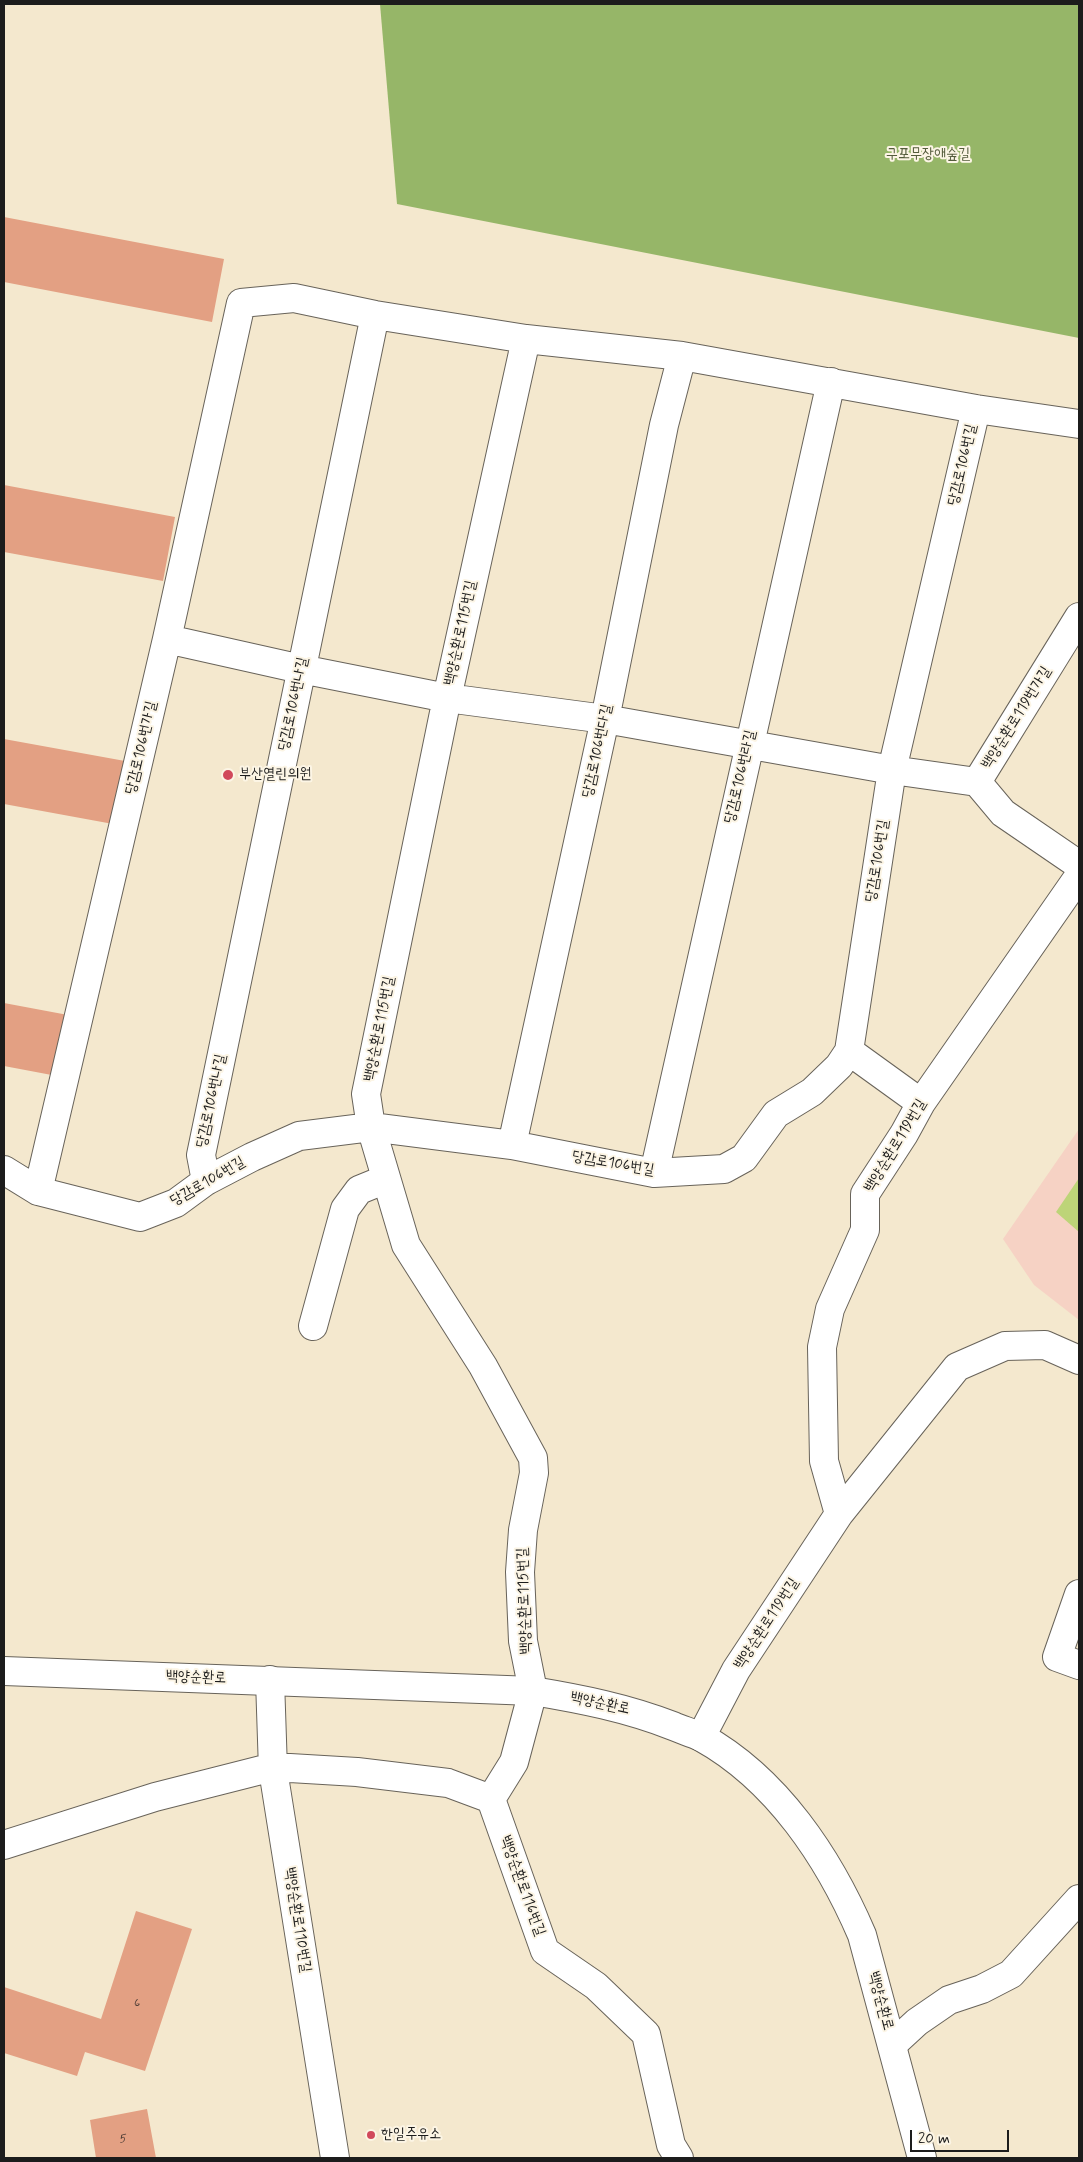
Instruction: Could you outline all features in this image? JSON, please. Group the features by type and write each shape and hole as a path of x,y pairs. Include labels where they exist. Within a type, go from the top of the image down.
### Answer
{"street":[{"name":"당감로106번가길","path":"38,1191 167,639 241,303 294,298 375,315"},
{"path":"375,315 526,339 682,356 976,409 1079,424"},
{"name":"당감로106번나길","path":"206,1181 201,1154 375,315"},
{"name":"백양순환로115번길","path":"526,339 447,698 366,1094 370,1127 406,1245 483,1366 533,1458 534,1473 523,1530 520,1572 523,1641 533,1691"},
{"name":"당감로106번다길","path":"512,1145 605,719 664,425 682,356"},
{"name":"당감로106번라길","path":"654,1173 831,382"},
{"name":"당감로106번길","path":"4,1170 38,1191 140,1218 176,1203 206,1181 252,1157 300,1136 370,1127 512,1145 654,1173 724,1169 744,1158 776,1114 812,1092 839,1066 849,1051 892,770 976,409"},
{"name":"백양순환로119번가길","path":"1079,617 977,782 1004,813 1079,865"},
{"path":"167,639 301,669 447,698 605,719 892,770 977,782"},
{"name":"백양순환로119번길","path":"838,1514 824,1461 822,1347 830,1309 865,1230 865,1194 904,1134 921,1103 1079,876"},
{"path":"849,1051 921,1103"},
{"path":"312,1326 345,1209 359,1190 386,1179"},
{"name":"백양순환로119번길","path":"701,1737 736,1670 838,1514 957,1368 1005,1346 1045,1345 1079,1360"},
{"path":"1079,1594 1058,1657 1079,1665"},
{"name":"백양순환로","path":"4,1671 533,1691 610,1705 642,1714 701,1737 733,1759 763,1784 794,1819 826,1864 848,1901 862,1935 922,2158"},
{"name":"백양순환로110번길","path":"270,1680 273,1767 335,2158"},
{"path":"4,1845 155,1797 273,1767 358,1772 448,1783 492,1800 514,1762 533,1691"},
{"name":"백양순환로116번길","path":"492,1800 545,1951 596,1986 646,2034 671,2146 679,2158"},
{"path":"892,2045 917,2022 949,2000 982,1990 1011,1974 1079,1899"}],"shaded area":[{"path":"1079,1129 1079,1320 1034,1285 1003,1239"}],"green space":[{"name":"구포무장애숲길","path":"380,4 1079,4 1079,338 397,204"},
{"path":"1079,1178 1079,1232 1056,1212"}],"building":[{"path":"4,217 224,259 212,322 4,282"},
{"path":"4,485 175,517 163,581 4,552"},
{"path":"4,739 125,761 113,824 4,804"},
{"path":"4,1003 68,1015 57,1076 4,1066"},
{"path":"136,1911 192,1929 145,2071 85,2052 77,2076 4,2053 4,1987 101,2019"},
{"path":"147,2109 156,2158 96,2158 90,2120"}],"place":[{"name":"부산열린의원","path":"228,775"},
{"name":"한일주유소","path":"371,2135"}]}
